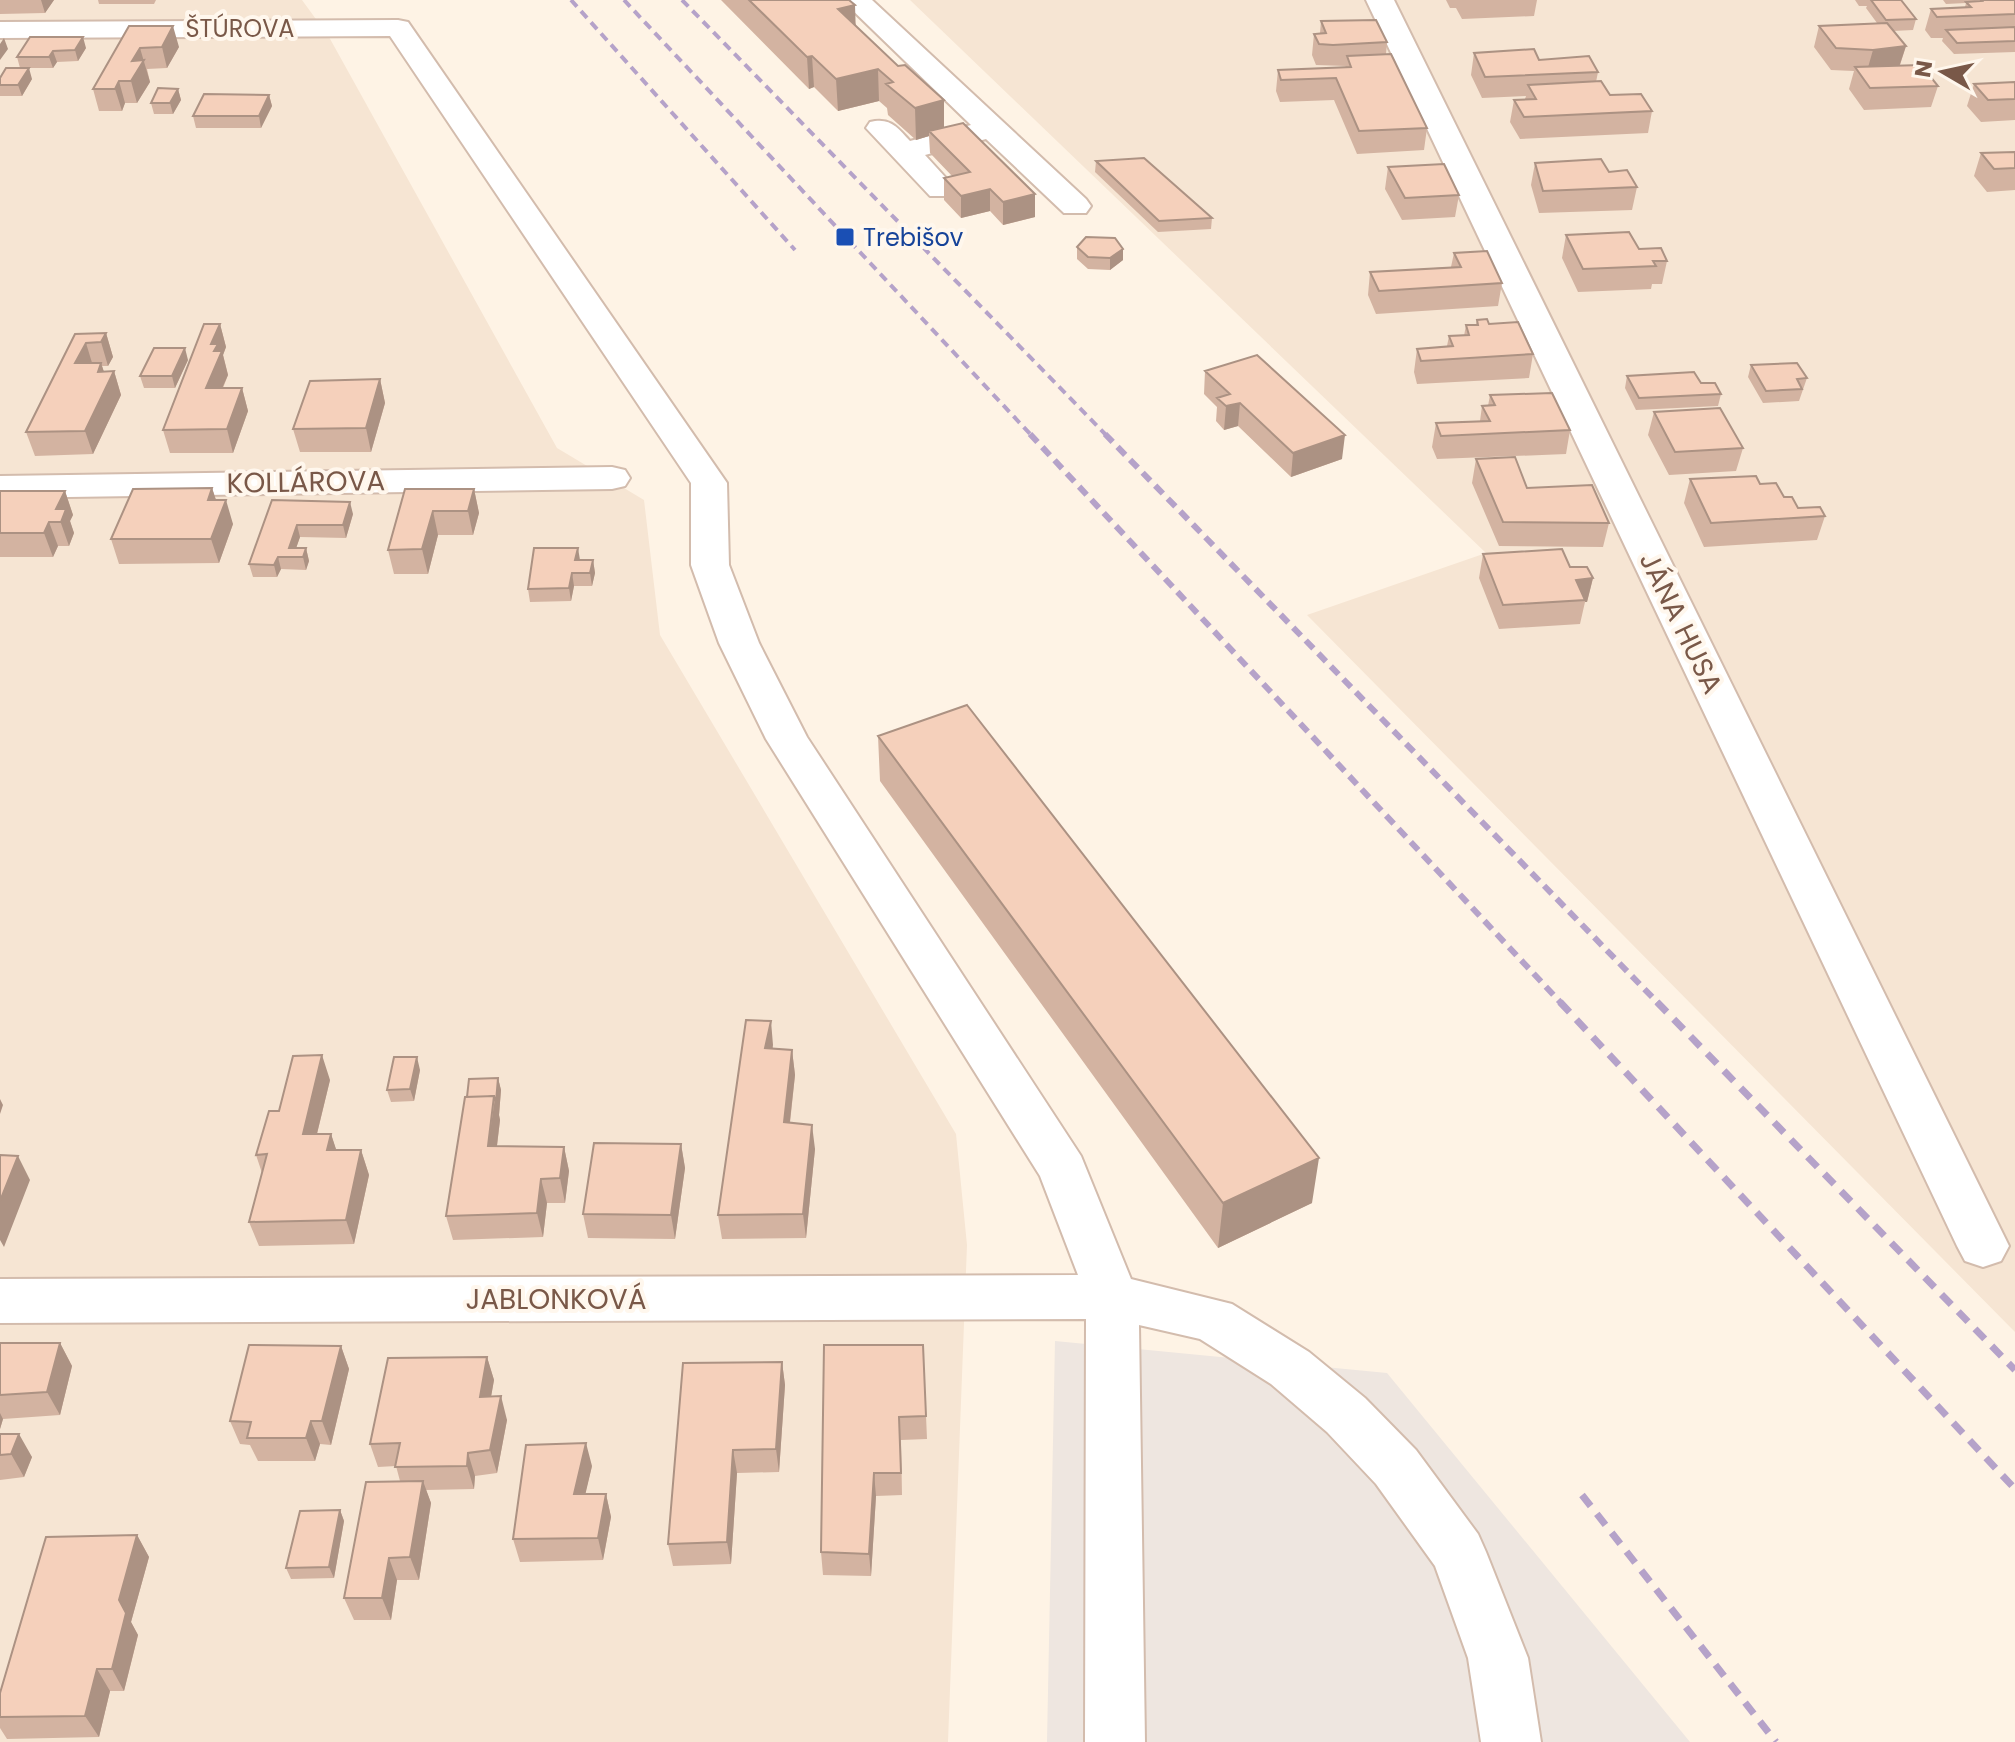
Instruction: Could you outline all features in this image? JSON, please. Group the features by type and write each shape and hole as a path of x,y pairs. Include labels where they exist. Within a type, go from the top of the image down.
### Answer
{"street":[{"path":"856,0 1075,206"},
{"name":"JÁNA HUSA","path":"1380,0 1983,1246"},
{"name":"ŠTÚROVA","path":"0,30 398,28 709,483 710,565 746,656 787,739 1063,1170 1112,1297"},
{"path":"881,128 941,189"},
{"path":"906,151 992,129"},
{"name":"KOLLÁROVA","path":"0,487 612,478"},
{"path":"1112,1297 1115,1742"},
{"name":"JABLONKOVÁ","path":"0,1301 1112,1297 1213,1320 1290,1368 1346,1415 1396,1467 1458,1552 1498,1658 1511,1742"}],"shaded area":[{"path":"0,0 302,0 329,37 557,448 644,500 660,635 956,1134 967,1245 948,1742 0,1742"},
{"path":"910,0 2015,0 2015,1332 1307,615 1486,553"},
{"path":"1055,1341 1387,1373 1690,1742 1047,1742"}],"building":[{"path":"749,0 849,0 855,5 838,9 898,66 905,65 944,100 915,108 886,84 893,82 878,69 836,79 812,56 807,57"},
{"path":"1871,0 1901,0 1916,19 1886,20"},
{"path":"2015,0 2015,14 1937,17 1931,9 1971,7 1966,2"},
{"path":"1376,20 1387,42 1319,44 1314,34 1326,33 1321,21"},
{"path":"1887,23 1906,46 1873,50 1836,48 1819,26"},
{"path":"129,26 173,26 162,47 140,48 132,61 144,60 131,81 119,81 115,89 93,89"},
{"path":"2015,27 2015,41 1957,43 1946,30"},
{"path":"30,37 83,37 75,50 53,51 49,57 17,57"},
{"path":"1534,49 1539,60 1589,56 1598,72 1485,77 1474,53"},
{"path":"1391,54 1427,128 1359,131 1336,78 1281,80 1278,70 1351,67 1347,56"},
{"path":"1921,65 1938,86 1870,88 1855,67"},
{"path":"6,68 29,68 18,85 0,85"},
{"path":"1601,81 1610,95 1641,94 1652,111 1524,117 1514,100 1536,99 1528,85"},
{"path":"2015,82 2015,99 1988,100 1974,84"},
{"path":"158,88 178,89 170,103 151,103"},
{"path":"204,94 269,95 259,116 193,116"},
{"path":"963,123 1035,194 1003,202 990,189 961,196 944,178 970,172 929,131"},
{"path":"2015,152 2015,168 1994,169 1981,153"},
{"path":"1144,158 1212,218 1159,221 1096,161"},
{"path":"1601,159 1609,172 1627,170 1637,187 1543,191 1535,163"},
{"path":"1444,164 1459,195 1405,198 1388,167"},
{"path":"1629,232 1639,249 1661,248 1667,261 1653,261 1656,266 1583,269 1566,235"},
{"path":"1086,237 1115,238 1123,249 1110,258 1088,257 1077,247"},
{"path":"1487,251 1502,283 1379,291 1370,272 1461,267 1454,253"},
{"path":"1487,319 1489,324 1518,322 1533,354 1421,361 1417,349 1453,346 1449,336 1469,335 1466,325 1478,325 1477,320"},
{"path":"204,324 220,324 211,344 218,344 214,351 222,351 206,388 242,388 227,429 163,430"},
{"path":"106,333 101,342 86,343 75,363 101,363 98,372 114,371 85,431 26,432 75,334"},
{"path":"154,348 185,348 172,376 140,376"},
{"path":"1257,355 1345,435 1293,453 1240,403 1226,406 1217,398 1230,394 1205,371"},
{"path":"1797,363 1807,378 1797,379 1802,389 1766,391 1751,365"},
{"path":"1694,372 1701,383 1715,383 1721,394 1639,398 1627,376"},
{"path":"380,379 366,428 293,429 310,381"},
{"path":"1552,393 1570,430 1441,436 1436,423 1490,421 1482,406 1495,405 1490,395"},
{"path":"1720,408 1743,448 1675,452 1654,412"},
{"path":"1515,457 1527,488 1592,485 1609,523 1503,522 1476,459"},
{"path":"1756,476 1760,484 1776,483 1784,497 1792,497 1798,508 1820,507 1825,516 1711,523 1690,479"},
{"path":"212,488 208,500 226,500 211,539 111,539 133,489"},
{"path":"405,489 474,489 468,511 433,511 422,549 388,550"},
{"path":"0,491 65,491 56,509 66,509 61,522 49,522 44,533 0,533"},
{"path":"272,500 350,502 343,525 297,525 289,548 306,548 303,557 278,557 274,565 249,564"},
{"path":"534,548 578,548 575,560 593,560 590,573 572,573 569,588 528,589"},
{"path":"1562,549 1570,567 1587,567 1593,578 1576,580 1585,600 1503,605 1483,554"},
{"path":"967,705 1319,1158 1223,1203 878,736"},
{"path":"746,1020 771,1021 765,1048 792,1050 784,1122 812,1125 803,1214 718,1215"},
{"path":"322,1055 303,1134 331,1134 327,1150 361,1150 346,1220 249,1222 267,1154 256,1155 269,1111 279,1111 293,1056"},
{"path":"394,1057 417,1057 410,1089 387,1090"},
{"path":"498,1078 496,1102 494,1096 467,1097 469,1079"},
{"path":"494,1096 488,1146 564,1147 560,1178 541,1179 537,1213 446,1216 465,1097"},
{"path":"594,1143 681,1144 671,1215 583,1214"},
{"path":"0,1155 18,1156 0,1201"},
{"path":"0,1343 60,1343 47,1392 0,1395"},
{"path":"249,1345 341,1346 322,1421 311,1421 306,1438 247,1438 251,1422 230,1421"},
{"path":"824,1345 923,1345 926,1416 899,1417 901,1473 874,1473 869,1554 821,1552"},
{"path":"487,1357 480,1397 501,1396 490,1450 468,1453 467,1466 395,1467 400,1443 370,1444 388,1358"},
{"path":"782,1362 776,1449 733,1450 727,1542 668,1544 683,1363"},
{"path":"0,1434 19,1434 11,1454 0,1455"},
{"path":"586,1443 574,1494 606,1494 598,1538 513,1539 526,1445"},
{"path":"423,1481 410,1557 389,1558 382,1598 344,1598 366,1482"},
{"path":"340,1510 329,1567 286,1568 300,1511"},
{"path":"137,1535 119,1600 126,1613 112,1669 97,1669 85,1716 0,1717 0,1693 46,1537"}],"railway":[{"path":"571,0 795,250"},
{"path":"624,0 1032,436"},
{"path":"682,0 1107,436"},
{"path":"1030,434 1562,1004"},
{"path":"1105,434 1659,1004"},
{"path":"1560,1002 2015,1489"},
{"path":"1657,1002 2015,1370"},
{"path":"1582,1495 1776,1742"}],"place":[{"name":"Trebišov","path":"845,237"}]}
